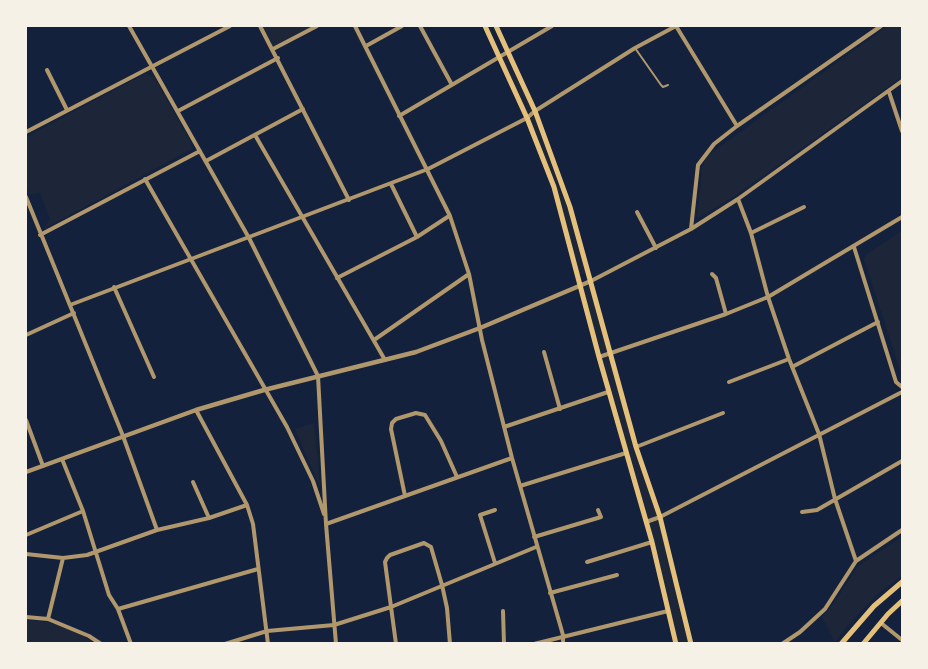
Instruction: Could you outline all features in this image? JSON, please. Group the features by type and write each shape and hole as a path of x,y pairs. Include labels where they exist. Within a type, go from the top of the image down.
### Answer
{"main road":[{"path":"485,26 527,118 554,187 598,357 652,542 676,644"},
{"path":"496,26 535,111 570,207 636,447 660,517 691,644"},
{"path":"841,644 874,606 903,582"},
{"path":"863,644 903,601"}],"street":[{"path":"129,26 249,238 318,376 326,524 336,644"},
{"path":"215,26 218,31"},
{"path":"26,132 230,26"},
{"path":"260,26 349,200"},
{"path":"273,49 317,26"},
{"path":"356,26 450,216 469,274 504,427 536,547 563,635 563,644"},
{"path":"366,46 402,26"},
{"path":"420,26 452,85"},
{"path":"399,116 552,26"},
{"path":"70,304 428,169 527,118 635,48 676,26 736,126"},
{"path":"691,229 698,165 714,144 736,126 880,26"},
{"path":"178,111 278,58"},
{"path":"47,70 68,110"},
{"path":"26,472 196,410 264,390 416,352 580,286 691,229 738,199 903,81"},
{"path":"889,92 903,131"},
{"path":"206,161 303,109"},
{"path":"255,135 385,361"},
{"path":"40,235 200,151"},
{"path":"145,179 302,456 317,491 326,524"},
{"path":"391,184 417,237"},
{"path":"26,197 27,207 74,313 158,530"},
{"path":"738,199 751,233 768,297 789,359 819,434 835,499 856,561"},
{"path":"751,233 804,207"},
{"path":"637,212 656,248"},
{"path":"337,278 417,237 450,216"},
{"path":"598,357 726,314 768,297 903,217"},
{"path":"854,247 896,382 903,387"},
{"path":"374,340 469,274"},
{"path":"712,274 716,278 726,314"},
{"path":"114,287 154,377"},
{"path":"26,334 74,313"},
{"path":"792,367 878,322"},
{"path":"544,352 560,409"},
{"path":"729,382 789,359"},
{"path":"504,427 608,392"},
{"path":"646,523 903,392"},
{"path":"196,410 247,505 253,524 268,644"},
{"path":"405,496 391,429 396,419 421,413 425,415 441,441 458,477"},
{"path":"636,447 723,413"},
{"path":"26,420 43,466"},
{"path":"520,486 626,453"},
{"path":"62,458 83,511 109,595 118,609 131,644"},
{"path":"326,524 512,458"},
{"path":"802,512 817,510 903,462"},
{"path":"194,482 209,519"},
{"path":"26,554 63,558 87,555 158,530 209,519 247,505"},
{"path":"495,510 480,515 495,563"},
{"path":"534,537 601,517 598,510"},
{"path":"26,535 83,511"},
{"path":"782,644 800,632 825,609 856,561 903,530"},
{"path":"587,562 652,542"},
{"path":"396,644 386,562 390,555 424,543 431,547 442,585 447,608 450,644"},
{"path":"225,644 267,631 334,625 391,607 536,547"},
{"path":"48,619 63,558"},
{"path":"118,609 258,569"},
{"path":"550,593 617,575"},
{"path":"503,611 504,644"},
{"path":"534,644 563,635 668,611"},
{"path":"26,616 48,619 90,636 101,644"},
{"path":"881,623 903,640"}],"lane":[{"path":"635,48 661,85 663,87 669,85"}],"shaded area":[{"path":"261,26 313,26 273,47"},
{"path":"888,26 902,26 902,77 736,195 697,219 702,168 707,156"},
{"path":"507,52 557,168 588,272 578,276 554,187 499,57"},
{"path":"145,74 154,77 190,141 192,149 42,230 50,219 40,193 29,195 26,186 26,137"},
{"path":"902,231 902,376 864,259 867,254"},
{"path":"589,285 660,517 691,643 673,643 668,611 583,288"},
{"path":"314,423 317,451 320,487 295,429"},
{"path":"902,537 902,576 879,593 854,618 835,642 822,617 858,566"},
{"path":"26,620 48,622 74,630 94,643 26,643"}]}
